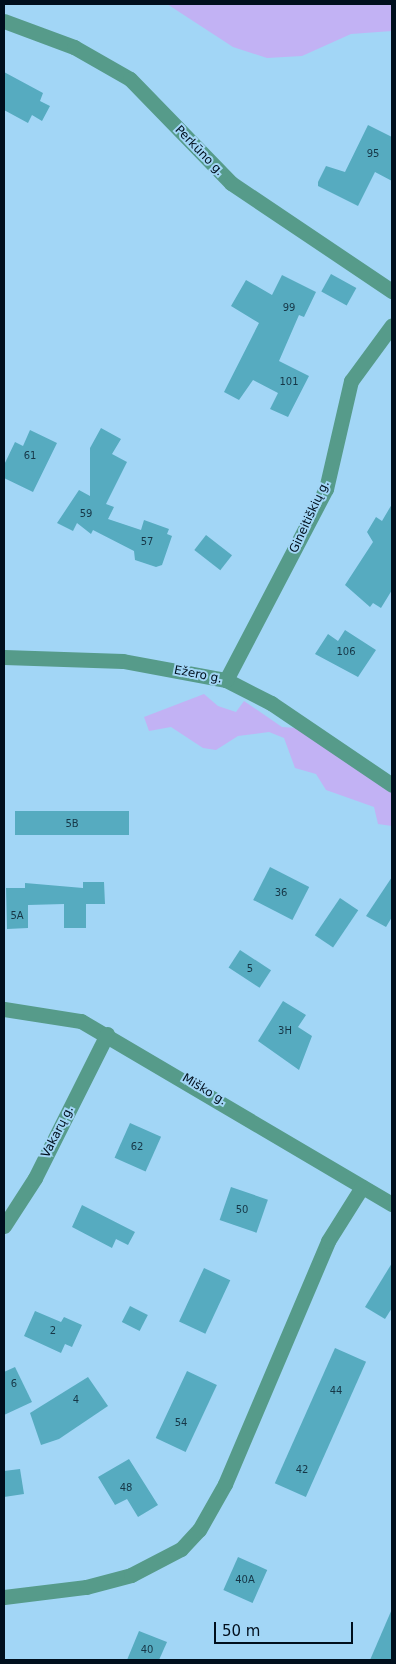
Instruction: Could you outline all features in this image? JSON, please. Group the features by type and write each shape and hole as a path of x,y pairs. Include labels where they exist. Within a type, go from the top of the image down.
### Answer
{"street":[{"name":"Perkūno g.","path":"4,21 74,47 130,79 231,183 392,291"},
{"name":"Gineitiškių g.","path":"226,680 326,489 351,381 392,325"},
{"name":"Ežero g.","path":"4,657 123,661 226,680 271,704 392,785"},
{"name":"Miško g.","path":"4,1009 60,1015 107,1034 392,1204"},
{"name":"Vakarų g.","path":"4,1226 35,1178 107,1034"},
{"path":"4,1597 86,1587 131,1575 181,1549 199,1530 225,1484 328,1240 362,1187"}],"shaded area":[{"path":"167,4 392,4 392,31 351,34 302,56 267,58 233,47"},
{"path":"204,694 218,706 236,712 244,701 282,727 297,728 362,769 392,792 392,826 378,824 374,807 326,790 316,774 295,768 284,738 269,732 238,736 216,750 203,748 171,727 149,731 144,717"}],"building":[{"path":"4,72 43,93 40,101 50,106 42,121 32,115 28,123 4,110"},
{"path":"368,125 392,137 392,181 375,172 358,206 318,186 318,182 326,166 345,172"},
{"path":"331,274 356,288 347,306 321,291"},
{"path":"282,275 316,292 304,317 299,315 279,361 309,376 288,417 270,409 278,393 253,380 239,400 224,392 259,323 231,306 246,280 272,295"},
{"path":"101,428 121,439 112,454 127,462 106,504 114,507 108,519 141,530 144,520 169,529 167,534 172,536 162,565 156,567 135,560 134,551 93,530 91,534 77,523 73,531 57,523 79,490 90,496 90,448"},
{"path":"30,430 57,443 33,492 4,478 4,465 15,442 23,446"},
{"path":"392,504 392,590 381,608 373,603 370,607 345,585 373,542 367,532 376,517 382,521"},
{"path":"206,535 232,555 220,570 194,550"},
{"path":"345,630 376,650 358,677 315,654 328,634 338,641"},
{"path":"15,811 129,811 129,835 15,835"},
{"path":"270,867 309,887 292,920 253,900"},
{"path":"392,877 392,917 386,927 366,916"},
{"path":"83,882 104,882 105,904 86,904 86,928 64,928 64,904 28,905 28,928 7,929 6,888 25,888 25,883 83,888"},
{"path":"340,898 358,910 333,948 315,935"},
{"path":"240,950 271,970 260,988 229,968"},
{"path":"283,1001 306,1015 298,1027 312,1036 299,1070 258,1041"},
{"path":"130,1123 161,1137 146,1172 115,1158"},
{"path":"231,1187 268,1200 256,1233 220,1220"},
{"path":"82,1205 135,1232 128,1245 116,1239 112,1248 72,1227"},
{"path":"392,1263 392,1308 385,1319 365,1307"},
{"path":"204,1268 230,1280 205,1334 179,1321"},
{"path":"130,1306 148,1315 140,1331 122,1322"},
{"path":"35,1311 61,1322 64,1317 82,1325 72,1347 65,1344 61,1353 24,1336"},
{"path":"335,1348 366,1362 306,1497 275,1483"},
{"path":"15,1367 32,1402 4,1415 4,1372"},
{"path":"187,1371 217,1385 186,1452 156,1438"},
{"path":"88,1377 108,1406 59,1439 41,1445 30,1413"},
{"path":"129,1459 158,1505 138,1517 127,1499 115,1505 98,1477"},
{"path":"20,1469 24,1494 4,1497 4,1471"},
{"path":"238,1557 267,1570 253,1603 223,1590"},
{"path":"392,1609 392,1660 370,1660"},
{"path":"139,1631 167,1642 159,1660 127,1660"}]}
